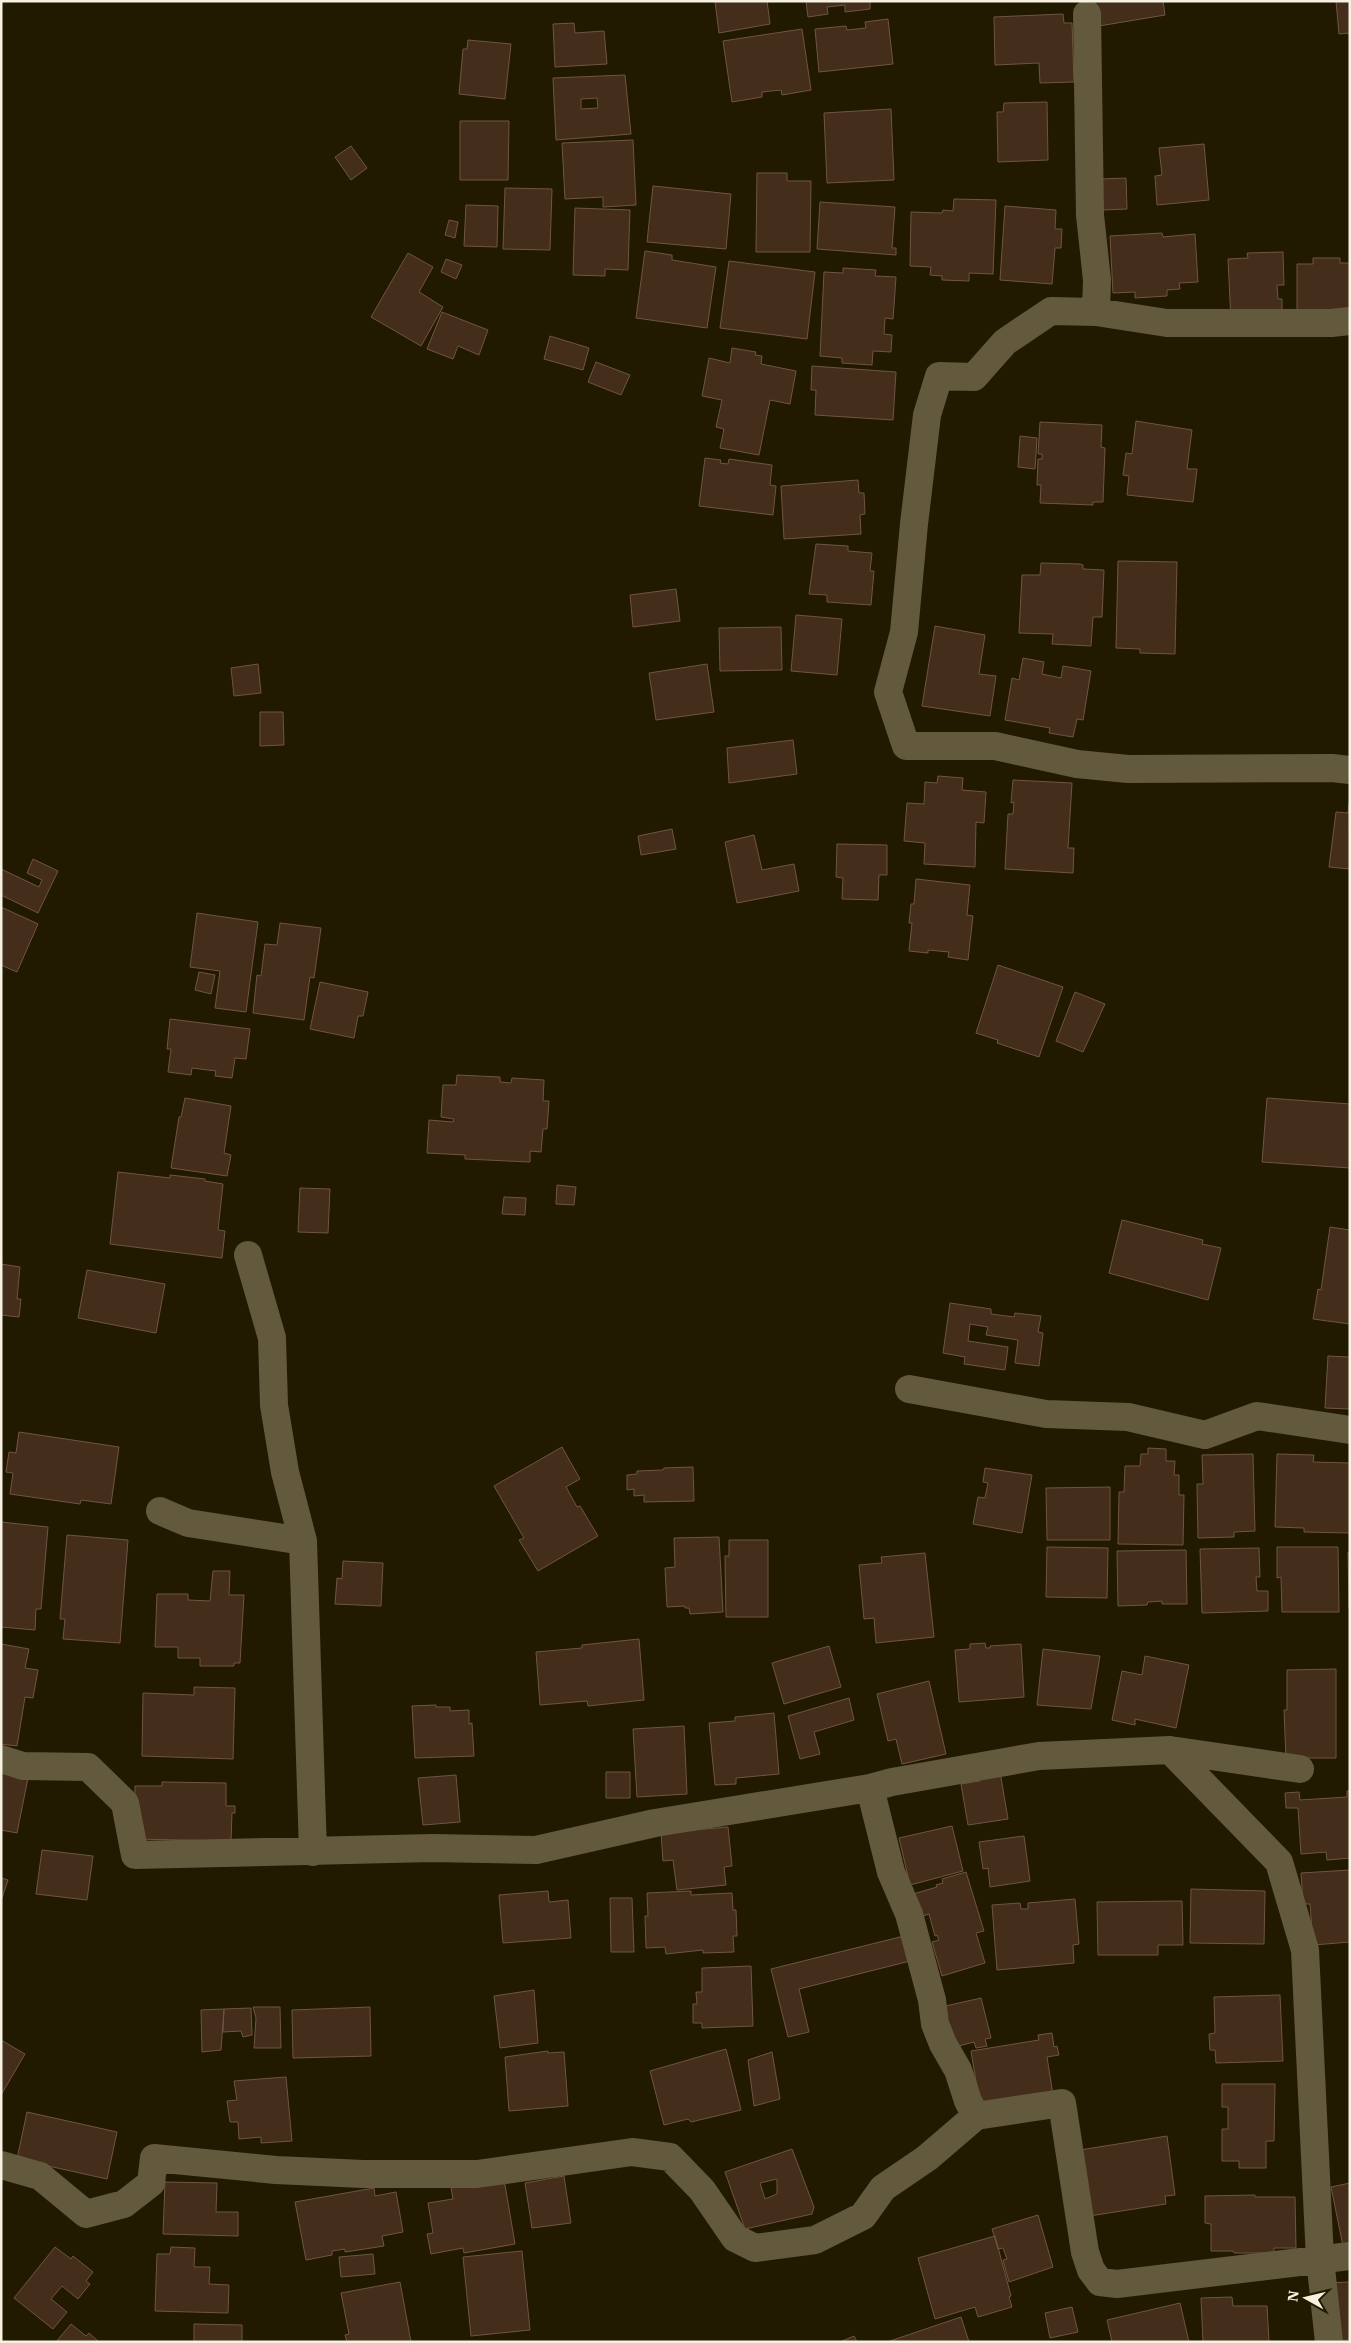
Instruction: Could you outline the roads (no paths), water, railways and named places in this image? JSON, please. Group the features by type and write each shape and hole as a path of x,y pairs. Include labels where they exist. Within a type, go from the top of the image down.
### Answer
{"street":[{"path":"1087,14 1090,215 1097,280 1096,312"},
{"path":"1350,321 1331,323 1167,324 1096,312 1051,311 1005,342 974,377 939,376 927,415 904,632 888,692 906,746 995,746 1077,764 1128,769 1332,768 1350,770"},
{"path":"248,1255 272,1338 275,1414 285,1472 303,1541 313,1852"},
{"path":"910,1389 1046,1414 1128,1417 1205,1435 1257,1416 1350,1430"},
{"path":"160,1511 188,1523 303,1541"},
{"path":"1,1759 23,1766 88,1767 125,1803 135,1856 433,1848 536,1850 655,1823 870,1788 892,1782 1039,1756 1170,1750 1300,1769"},
{"path":"1170,1750 1279,1862 1304,1950 1320,2259 1329,2342"},
{"path":"870,1788 891,1872 909,1914 932,2000 935,2024 943,2044 958,2070 968,2101 976,2116"},
{"path":"1,2165 40,2176 86,2214 124,2204 150,2183 154,2158 276,2170 363,2174 477,2174 632,2152 670,2158 702,2190 735,2238 755,2248 815,2240 863,2216 883,2188 927,2158 976,2116 1062,2103 1085,2252 1091,2270 1100,2282 1117,2284 1350,2256"}]}
